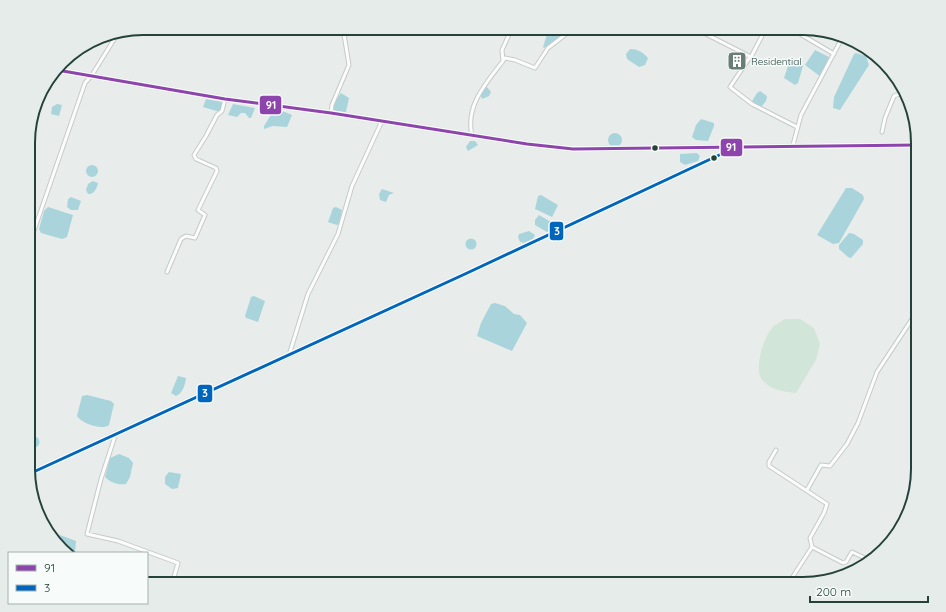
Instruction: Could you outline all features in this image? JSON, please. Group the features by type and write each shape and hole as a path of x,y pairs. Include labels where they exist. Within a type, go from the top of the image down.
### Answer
{"main road":[{"path":"63,71 225,99 331,112 472,136 573,149 793,145 911,145"},
{"path":"35,471 738,146"}],"street":[{"path":"331,112 332,105 349,65 344,35"},
{"path":"502,61 502,50 509,35"},
{"path":"472,136 470,117 477,96 502,61 505,58 510,58 535,68 548,48 565,35"},
{"path":"708,35 750,57"},
{"path":"763,35 755,52 731,85 731,88 752,104 797,126"},
{"path":"802,35 834,54"},
{"path":"35,228 85,83 92,75 114,39"},
{"path":"793,145 797,126 813,90 840,42"},
{"path":"882,132 885,118 894,96 899,94"},
{"path":"166,272 181,239 186,236 195,238 205,215 198,210 217,171 216,168 196,159 194,155 195,150 204,140 217,115 222,111 225,99"},
{"path":"289,355 308,294 338,234 352,186 382,121"},
{"path":"807,490 821,465 830,466 847,444 858,423 877,372 911,321"},
{"path":"116,433 101,479 87,534 118,541 178,563 174,577"},
{"path":"776,450 769,462 769,466 807,490 827,505 809,539 812,547 844,562 846,562 852,552 864,558"},
{"path":"793,577 812,547"}],"green space":[{"path":"785,319 800,319 814,328 820,344 816,360 796,393 770,387 763,381 759,370 760,354 765,339 775,325"}],"water":[{"path":"547,35 561,35 544,48"},
{"path":"630,49 640,51 648,58 645,65 639,67 627,59 626,54"},
{"path":"815,50 829,57 821,77 805,65"},
{"path":"856,53 866,56 869,65 840,110 833,108 834,97 854,54"},
{"path":"792,60 803,66 798,83 795,85 784,78 789,63"},
{"path":"487,87 491,92 489,96 482,99 481,96 484,89"},
{"path":"760,91 767,96 766,101 761,107 752,101"},
{"path":"341,93 349,98 346,112 333,110 333,104"},
{"path":"206,99 223,102 220,112 203,107"},
{"path":"57,104 62,105 59,116 51,114 52,107"},
{"path":"233,104 255,108 251,118 249,118 245,113 241,113 237,117 228,115"},
{"path":"274,110 280,110 292,115 287,127 273,126 264,129 264,126"},
{"path":"701,119 714,123 708,141 696,140 692,137 696,125"},
{"path":"615,133 620,135 622,140 620,145 615,147 610,145 608,140 610,135"},
{"path":"470,141 475,141 478,145 468,151 466,147"},
{"path":"697,153 700,156 698,161 685,165 680,162 680,154"},
{"path":"90,165 94,165 98,171 94,177 90,177 86,173 86,169"},
{"path":"93,181 98,183 97,187 94,192 88,194 86,190 88,184"},
{"path":"846,188 852,188 863,195 864,199 839,243 833,244 817,235"},
{"path":"382,189 394,193 389,195 386,202 380,200 379,194"},
{"path":"541,195 558,205 552,217 535,209 538,196"},
{"path":"71,197 81,201 78,210 71,210 67,207 68,199"},
{"path":"48,207 73,215 67,237 62,239 41,233 39,229 44,211"},
{"path":"336,207 342,210 339,224 337,225 328,222 333,208"},
{"path":"539,215 551,222 553,227 551,231 547,232 535,225 535,220"},
{"path":"529,231 535,235 532,241 525,243 520,242 518,237 519,234"},
{"path":"849,233 854,234 863,240 863,244 851,258 839,249 839,245"},
{"path":"469,239 473,239 475,240 475,248 469,249 466,246 466,242"},
{"path":"254,296 265,301 258,322 246,318 245,316 251,297"},
{"path":"495,303 505,306 514,314 520,315 527,323 512,351 477,336 481,323 491,304"},
{"path":"178,376 186,378 182,391 176,396 171,393"},
{"path":"87,395 111,401 114,404 109,425 106,427 97,427 87,424 77,416 82,396"},
{"path":"35,436 40,442 38,446 35,448"},
{"path":"119,454 129,458 133,463 130,477 126,484 115,483 105,477 110,458"},
{"path":"169,472 181,474 178,488 172,489 165,484 165,477"},
{"path":"60,535 76,541 75,552 72,550 58,536"}],"transit line":[{"name":"91","path":"63,71 225,99 331,113 527,144 573,149 911,145"},
{"name":"3","path":"35,471 465,274 732,149"}],"place":[{"name":"Residential","path":"737,61"}]}
